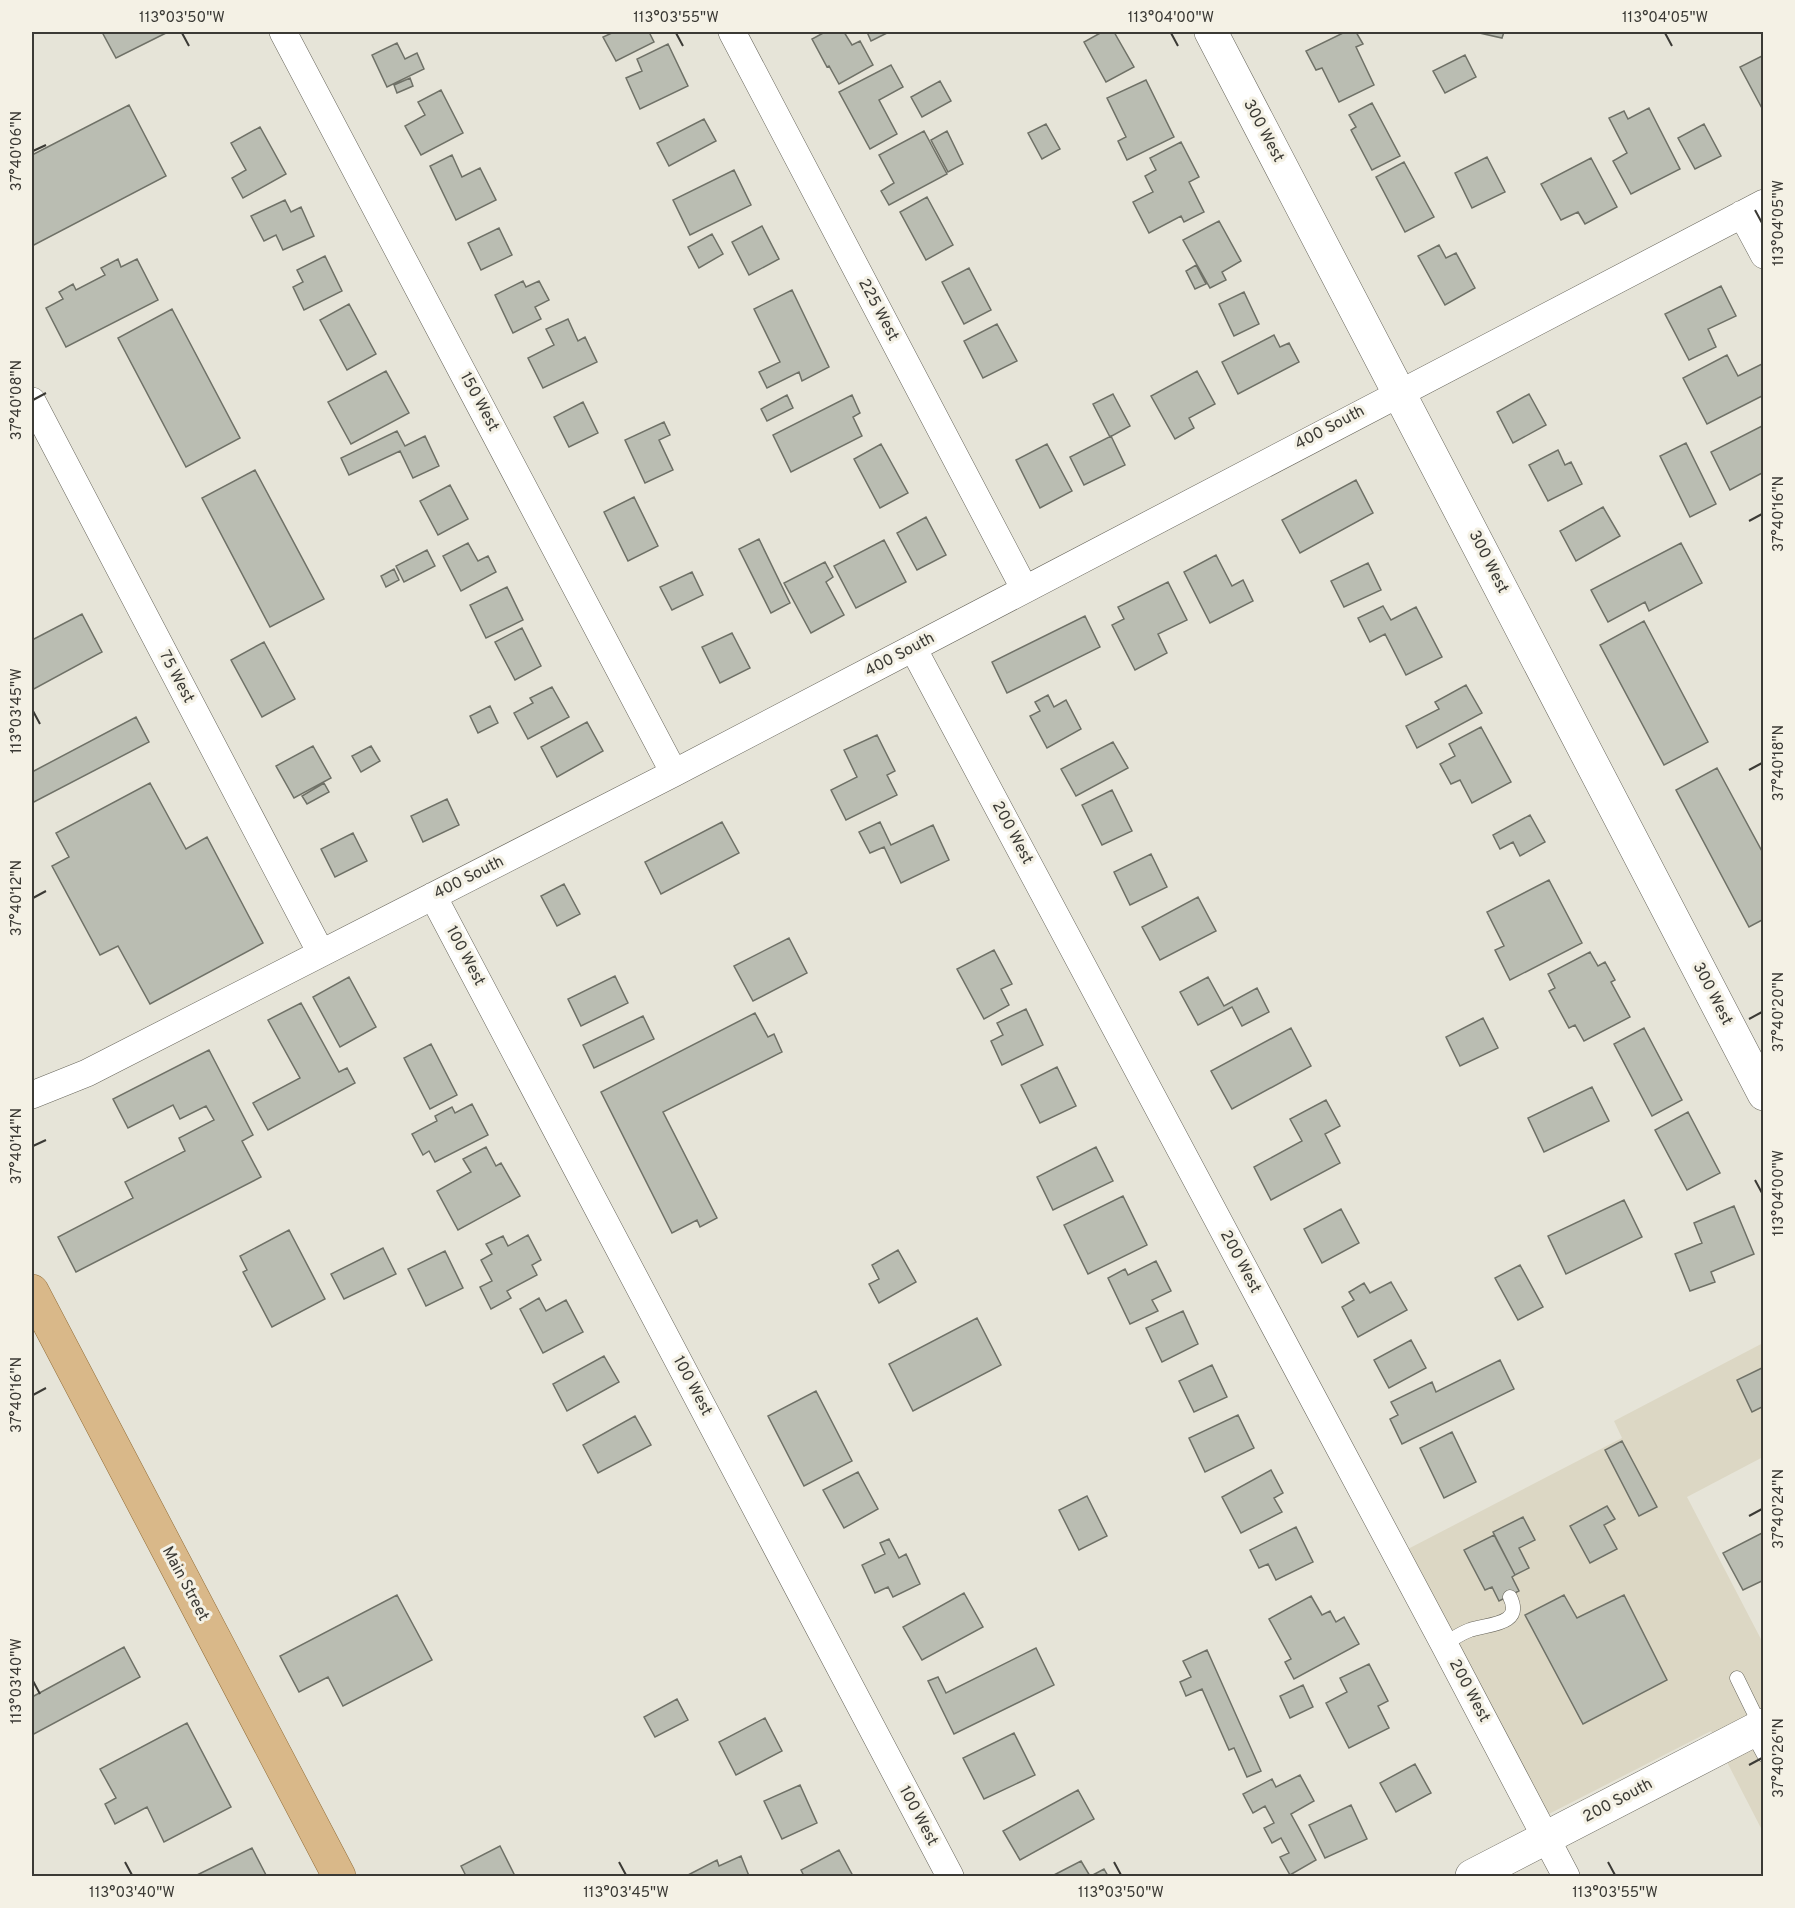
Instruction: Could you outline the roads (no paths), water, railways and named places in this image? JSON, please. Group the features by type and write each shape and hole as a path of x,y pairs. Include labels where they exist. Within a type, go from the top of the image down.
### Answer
{"main road":[{"name":"Main Street","path":"32,1291 339,1876"}],"street":[{"name":"150 West","path":"284,32 674,773"},
{"name":"225 West","path":"732,32 1024,588"},
{"name":"300 West","path":"1211,32 1764,1094"},
{"name":"400 South","path":"32,1095 87,1073 674,773 1753,208"},
{"path":"1753,208 1764,255"},
{"name":"75 West","path":"32,401 321,953"},
{"name":"200 West","path":"913,648 1566,1876"},
{"name":"100 West","path":"433,896 950,1876"},
{"name":"200 South","path":"1472,1876 1760,1734"}],"lane":[{"path":"1444,1644 1470,1630 1505,1620 1514,1607 1510,1598"},
{"path":"1737,1678 1760,1734"}]}
